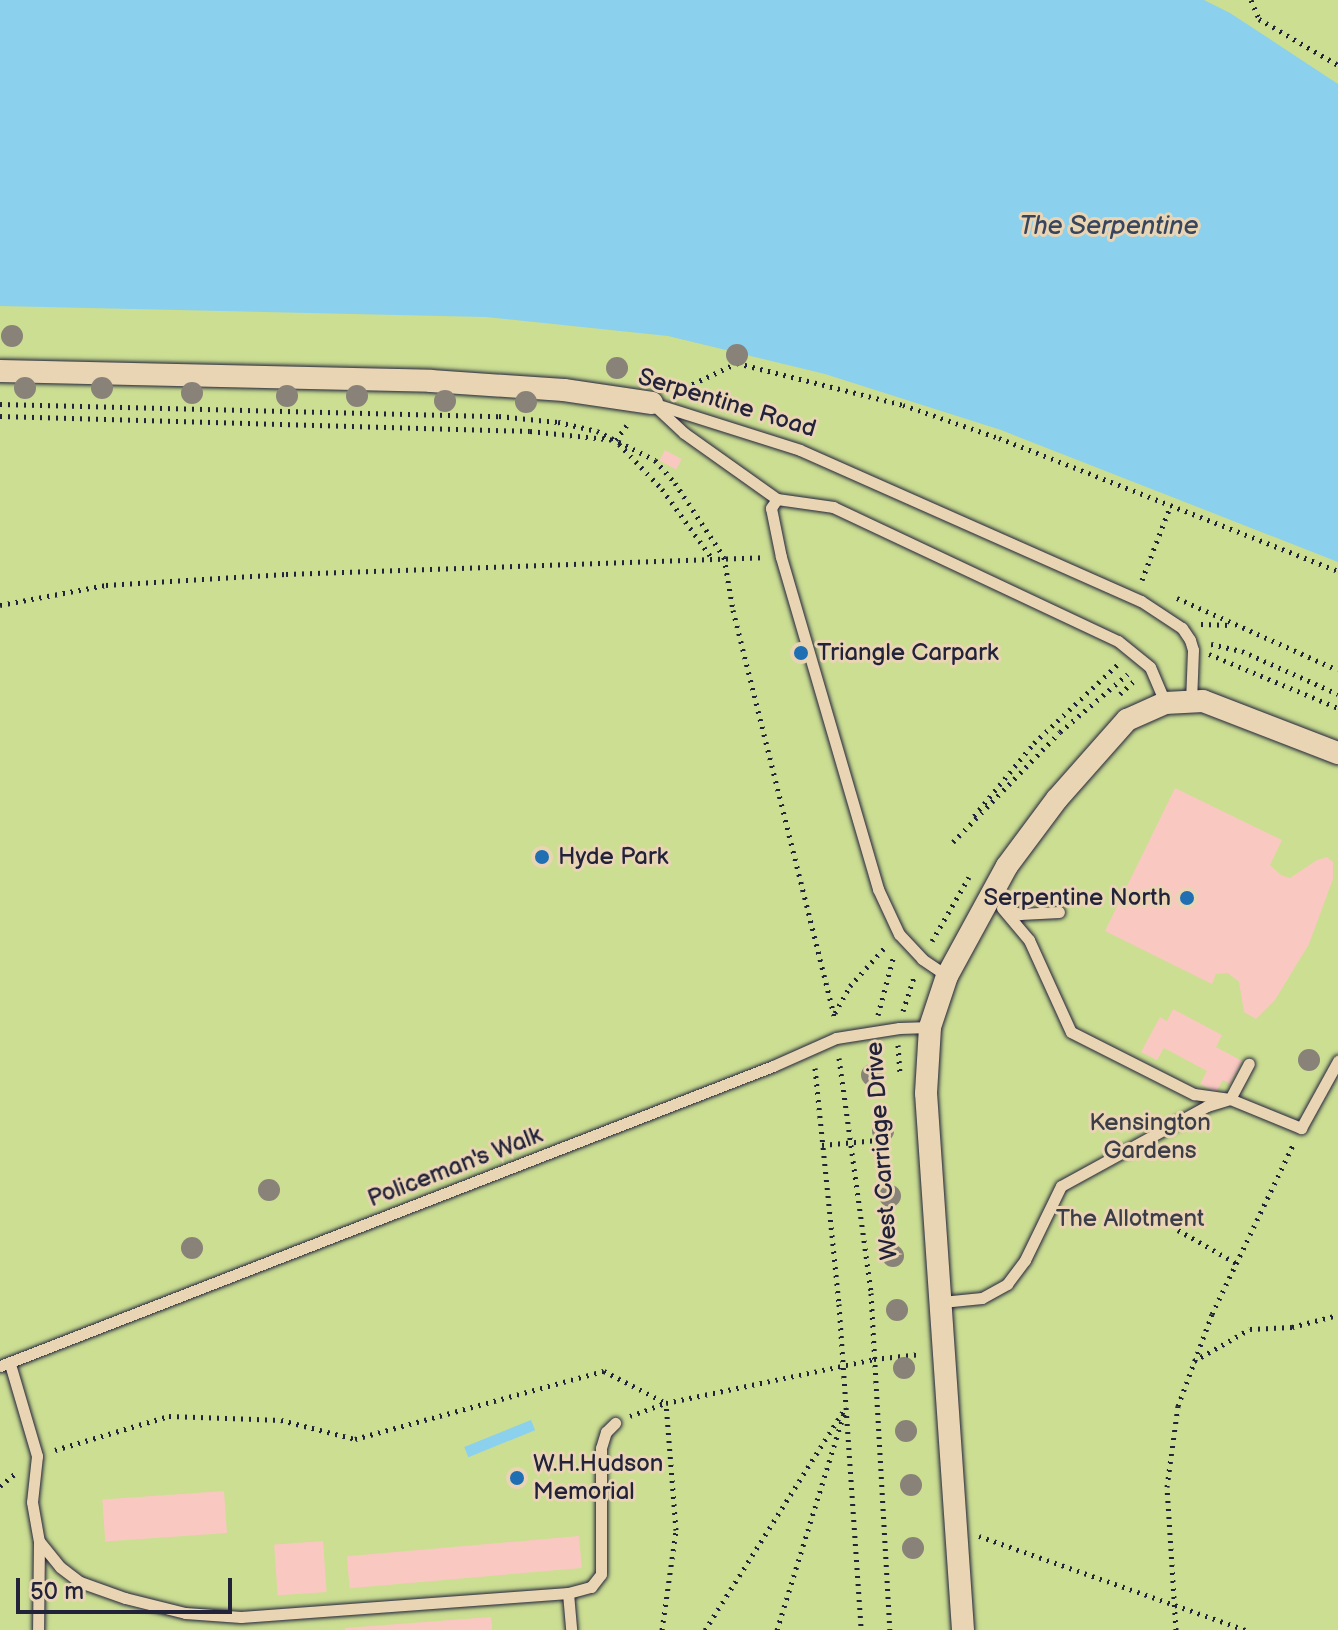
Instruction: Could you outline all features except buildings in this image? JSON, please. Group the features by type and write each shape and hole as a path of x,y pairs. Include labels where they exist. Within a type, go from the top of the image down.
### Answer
{"street":[{"name":"Serpentine Road","path":"0,371 431,381 564,390 652,403"},
{"name":"West Carriage Drive","path":"963,1630 926,1093 930,1027 947,976 995,904 1007,866 1057,799 1127,720 1165,703 1191,702 1218,706 1338,753"}],"lane":[{"path":"652,403 684,433 777,499 833,507 1118,641 1150,667 1165,703"},
{"name":"Serpentine Road","path":"652,403 800,450 1141,601 1182,628 1193,650"},
{"path":"777,499 771,508 781,557 878,889 899,934 922,959 947,976"},
{"path":"1191,702 1193,650"},
{"path":"995,904 1020,914 1059,912"},
{"path":"995,904 1029,940 1071,1032 1194,1094 1230,1099 1301,1128 1338,1061"},
{"name":"Policeman's Walk","path":"5,1365 813,1051 836,1038 875,1030 930,1027"},
{"path":"942,1302 982,1298 1007,1284 1025,1260 1061,1186 1188,1115 1230,1099 1249,1064"},
{"path":"5,1365 37,1456 32,1502 39,1541 38,1630"},
{"path":"39,1541 60,1567 80,1582 125,1598 185,1613 241,1617 568,1593 591,1587 601,1574 601,1448 606,1432 615,1423"},
{"path":"568,1593 571,1630"}],"path":[{"path":"1251,0 1259,19 1338,65"},
{"path":"616,440 625,426 652,403 737,363 903,405 1338,571"},
{"path":"0,404 499,416 558,422 597,431 655,460"},
{"path":"0,416 530,431 616,440"},
{"path":"595,420 662,489 712,557"},
{"path":"1141,582 1170,507"},
{"path":"0,605 121,584 712,557 781,557"},
{"path":"1193,650 1219,657 1338,708"},
{"path":"1027,766 953,842 1034,743 1131,652"},
{"path":"1114,700 1150,667"},
{"name":"West Carriage Drive","path":"901,1087 899,1028 907,993 922,959 974,870"},
{"path":"835,1014 857,978 899,934"},
{"path":"875,1030 899,934"},
{"path":"813,1051 843,1367 861,1630"},
{"path":"1176,1630 1169,1459 1178,1406 1192,1363 1236,1263 1301,1128"},
{"path":"822,1145 889,1139"},
{"path":"1178,1230 1236,1263"},
{"path":"1192,1363 1206,1351 1250,1329 1292,1327 1338,1315"},
{"path":"921,1341 923,1369"},
{"path":"615,1423 666,1403 843,1367 946,1353"},
{"path":"0,1486 37,1456 169,1416 281,1420 355,1439 604,1371 666,1403"},
{"path":"662,1630 676,1530 666,1403"},
{"path":"705,1630 846,1406"},
{"path":"777,1630 846,1406"},
{"path":"971,1534 1246,1630"}],"green space":[{"name":"Hyde Park","path":"0,0 1338,0 1338,1630 0,1630"}],"water":[{"name":"The Serpentine","path":"0,0 1204,0 1230,13 1338,84 1338,562 1001,430 825,374 668,336 486,317 0,306"},
{"path":"531,1420 535,1430 468,1457 464,1447"}],"place":[{"name":"Triangle Carpark","path":"801,653"},
{"name":"Hyde Park","path":"542,857"},
{"name":"Serpentine North","path":"1187,898"},
{"name":"W.H.Hudson Memorial","path":"517,1478"}],"park label":[{"name":"Kensington Gardens","path":"1150,1137"},
{"name":"The Allotment","path":"1130,1219"}]}
